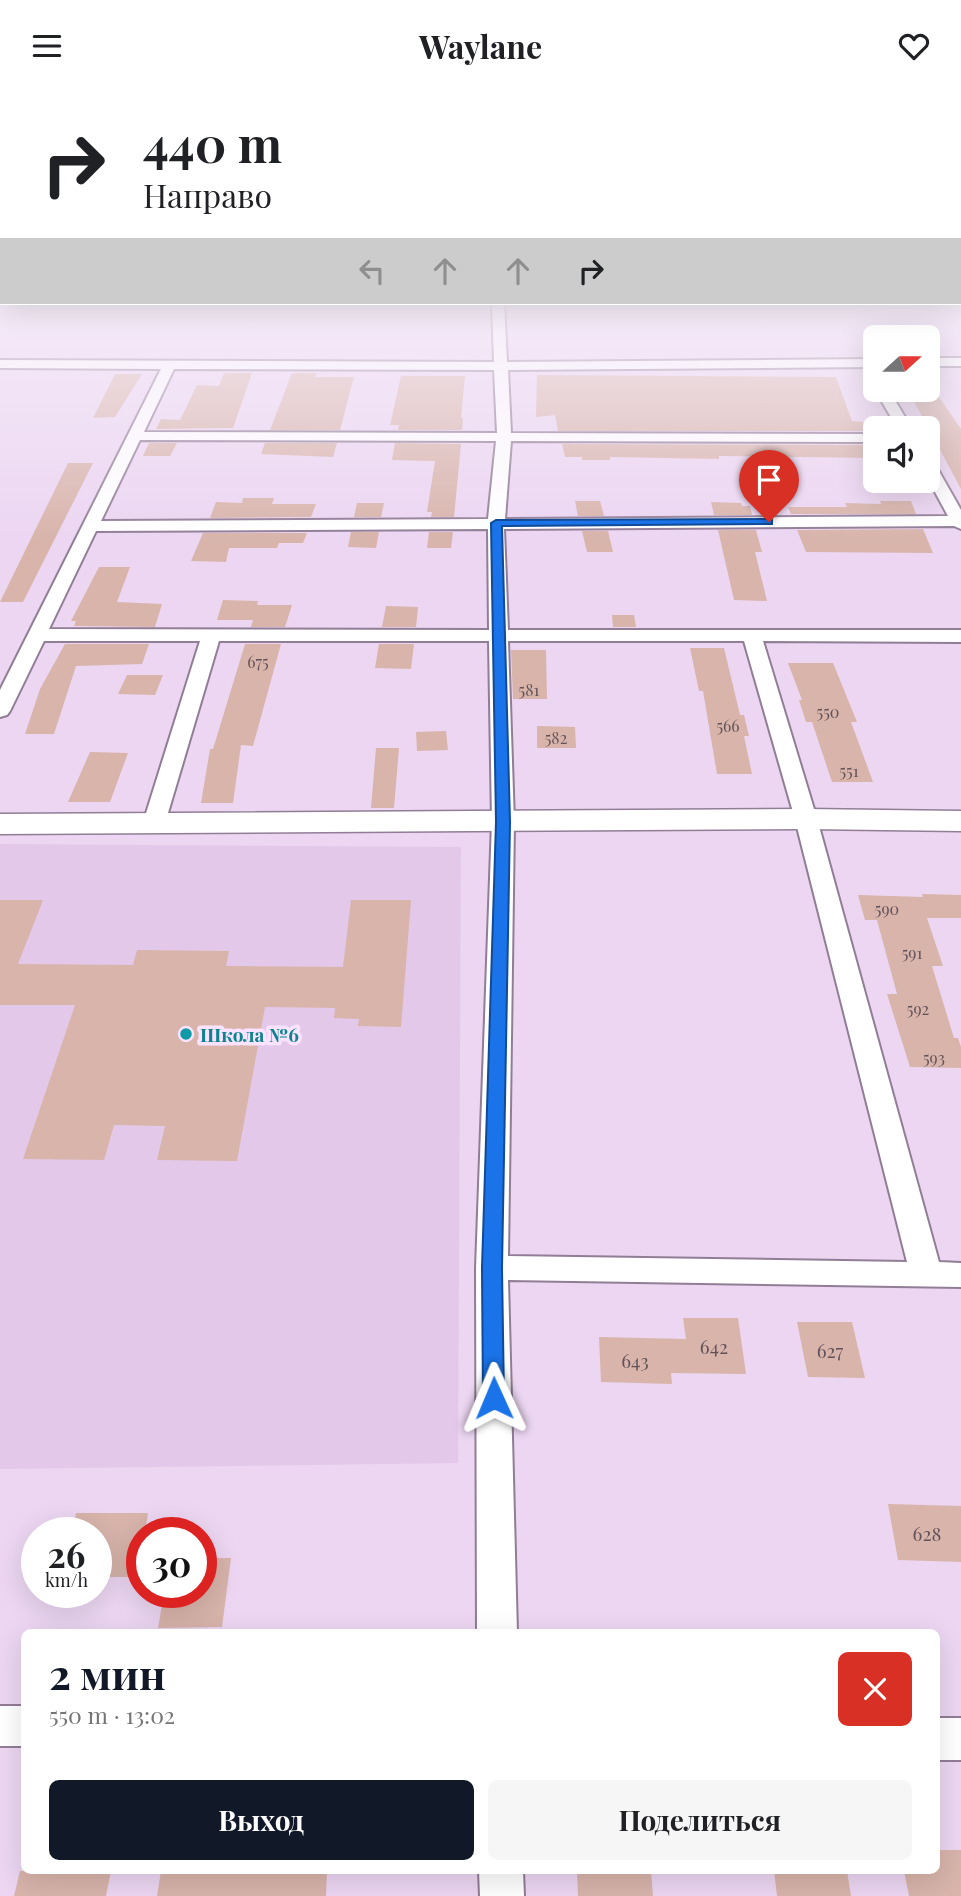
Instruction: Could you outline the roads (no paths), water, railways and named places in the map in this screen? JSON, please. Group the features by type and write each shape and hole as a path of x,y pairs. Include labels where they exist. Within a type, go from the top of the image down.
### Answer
{"street":[{"path":"0,711 165,372"},
{"path":"497,1629 492,1268 503,822 496,523 504,435 500,372"},
{"path":"133,436 863,438"},
{"path":"89,526 960,523 940,487"},
{"path":"36,635 961,636"},
{"path":"154,823 211,635"},
{"path":"752,636 806,819 926,1274"},
{"path":"0,824 806,819 961,821"},
{"path":"492,1268 961,1275"},
{"path":"0,1726 21,1726"},
{"path":"940,1739 961,1739"},
{"path":"501,1874 502,1896"}],"place":[{"name":"Школа №6","path":"186,1034"}]}
